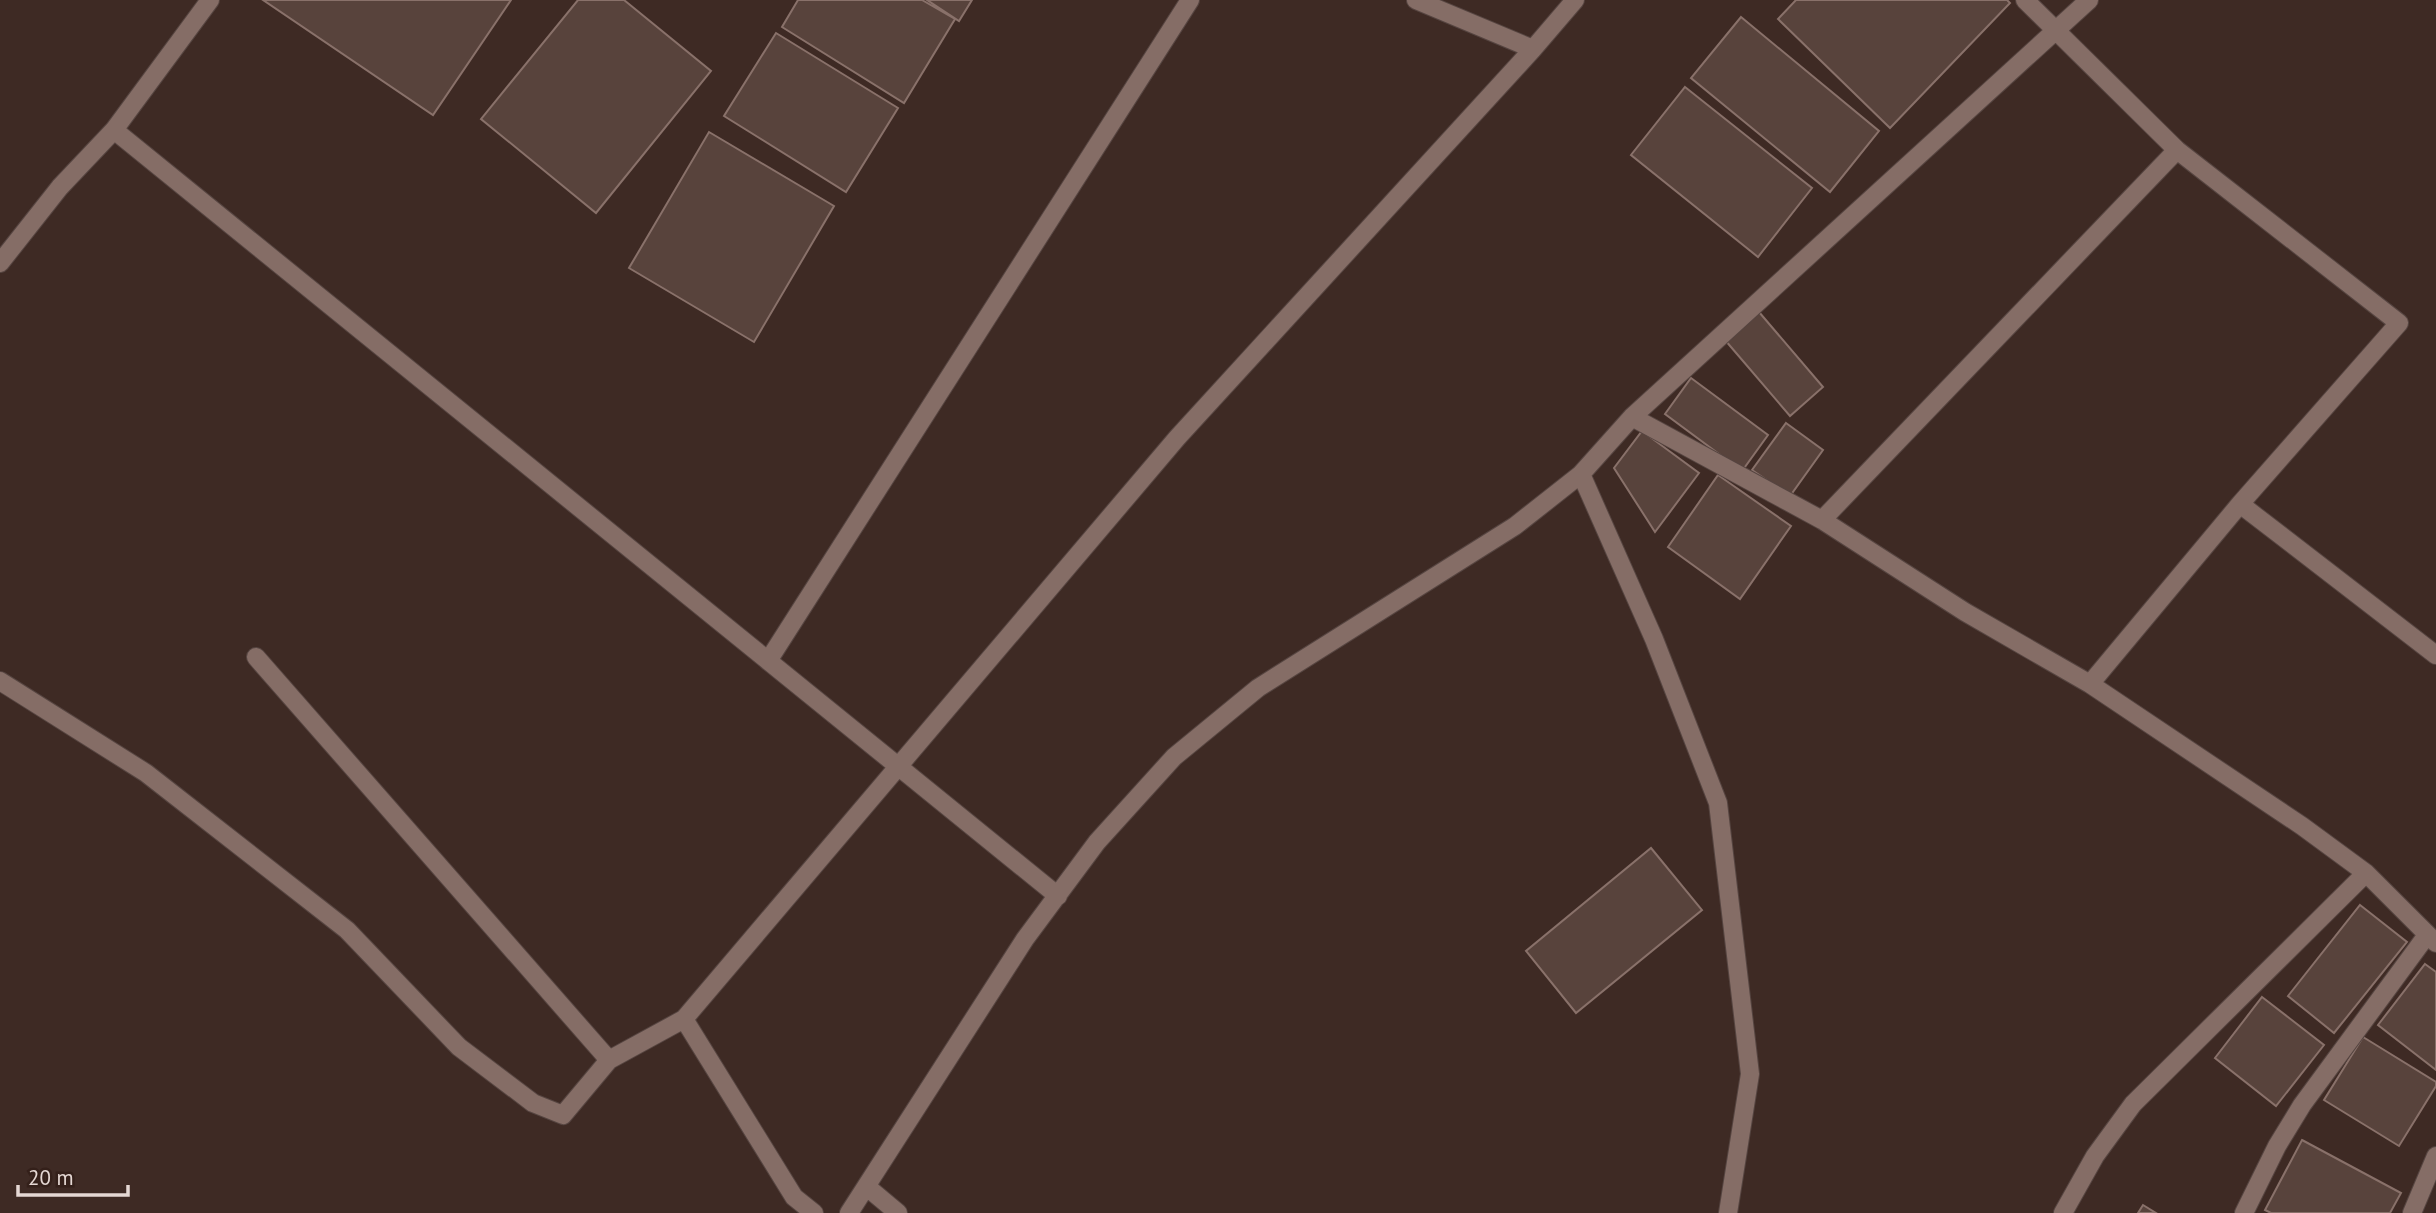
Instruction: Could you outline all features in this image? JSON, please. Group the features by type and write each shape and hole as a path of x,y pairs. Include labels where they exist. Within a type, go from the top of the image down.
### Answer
{"street":[{"path":"0,263 60,187 114,130 210,0"},
{"path":"768,661 1190,0"},
{"path":"1416,0 1533,49"},
{"path":"0,681 146,773 336,922 460,1046 533,1103 563,1115 609,1060 684,1019 1177,438 1575,0"},
{"path":"2025,0 2177,150 2399,323 2239,505 2090,684"},
{"path":"849,1213 1025,939 1097,842 1174,757 1258,688 1515,526 1581,474 1632,417 2089,0"},
{"path":"114,130 1058,896"},
{"path":"1822,520 2177,150"},
{"path":"1632,417 1822,520 1965,612 2090,684 2302,826 2366,873 2432,939 2302,1105 2277,1146 2244,1213"},
{"path":"1581,474 1654,639 1718,803 1750,1074 1728,1213"},
{"path":"2239,505 2436,655"},
{"path":"256,657 609,1060"},
{"path":"2063,1213 2095,1156 2133,1104 2366,873"},
{"path":"684,1019 794,1197 814,1213"},
{"path":"2412,1213 2436,1156"},
{"path":"867,1188 898,1213"}],"building":[{"path":"263,0 511,0 433,115"},
{"path":"578,0 624,0 711,71 596,213 481,119"},
{"path":"798,0 922,0 955,19 904,103 782,27"},
{"path":"927,0 972,0 959,21"},
{"path":"1796,0 2007,0 2010,3 1890,128 1778,19"},
{"path":"1741,17 1879,131 1830,192 1691,78"},
{"path":"776,33 898,108 846,192 724,116"},
{"path":"1685,87 1812,188 1758,257 1631,155"},
{"path":"709,132 834,206 754,342 629,268"},
{"path":"1759,312 1823,387 1790,416 1725,340"},
{"path":"1691,378 1768,435 1742,471 1665,414"},
{"path":"1786,423 1823,450 1790,496 1752,470"},
{"path":"1642,431 1699,473 1655,532 1614,468"},
{"path":"1718,475 1791,526 1740,599 1668,547"},
{"path":"1651,848 1702,910 1576,1013 1526,951"},
{"path":"2360,905 2407,942 2334,1033 2288,996"},
{"path":"2425,964 2436,972 2436,1070 2378,1025"},
{"path":"2262,997 2324,1045 2276,1106 2215,1058"},
{"path":"2363,1037 2436,1082 2399,1146 2324,1100"},
{"path":"2302,1140 2401,1193 2390,1213 2271,1213 2265,1210"},
{"path":"2143,1205 2156,1213 2138,1213"}]}
